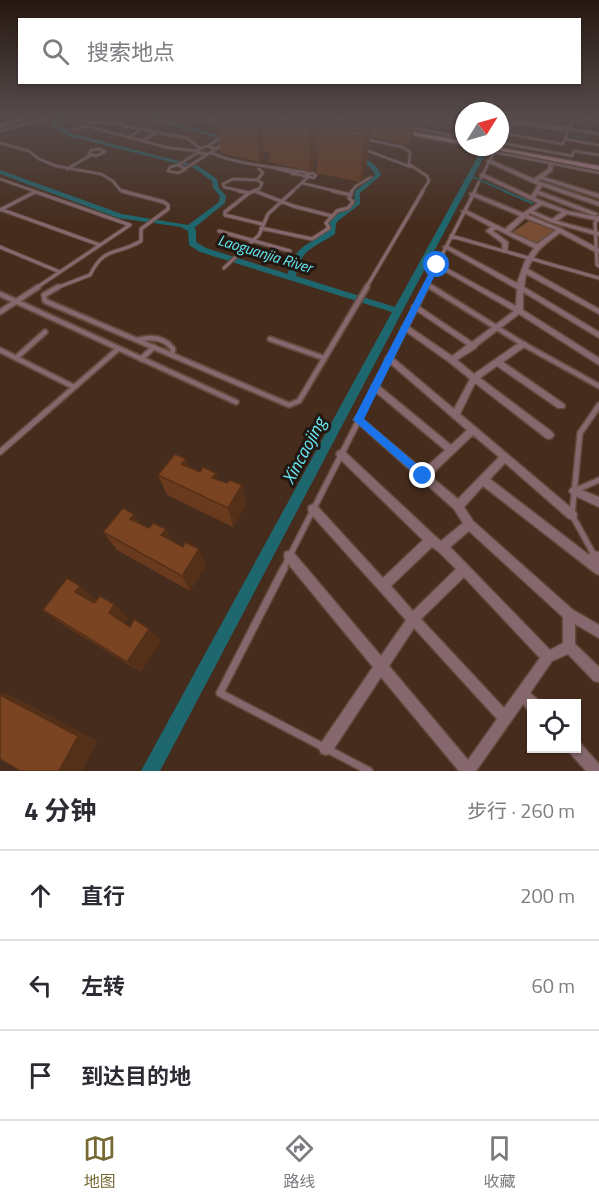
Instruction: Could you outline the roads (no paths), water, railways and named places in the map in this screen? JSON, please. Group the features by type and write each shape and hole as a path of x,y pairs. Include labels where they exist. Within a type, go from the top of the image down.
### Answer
{"street":[{"path":"510,152 599,170"},
{"path":"489,161 534,181 599,204"},
{"path":"534,181 550,170 551,165"},
{"path":"311,173 322,166"},
{"path":"540,177 599,196"},
{"path":"480,179 566,212 599,218"},
{"path":"532,199 542,184"},
{"path":"536,192 599,218"},
{"path":"472,194 560,230 598,251"},
{"path":"526,218 529,211 542,203"},
{"path":"529,211 552,221 597,233"},
{"path":"464,212 538,247"},
{"path":"552,221 566,212"},
{"path":"506,232 526,218 539,215"},
{"path":"495,227 489,231 505,242 505,251"},
{"path":"452,360 499,328 519,311 519,287 528,258 560,230"},
{"path":"446,247 599,335"},
{"path":"437,265 519,311 599,362"},
{"path":"524,270 599,312"},
{"path":"415,307 473,346"},
{"path":"405,328 452,360 549,435"},
{"path":"455,415 474,378 523,344"},
{"path":"389,359 572,515"},
{"path":"498,362 561,406"},
{"path":"375,387 451,450"},
{"path":"358,420 458,506 469,524 569,614 599,633"},
{"path":"423,476 473,430"},
{"path":"340,454 431,540 442,547 548,657"},
{"path":"458,506 505,457"},
{"path":"483,480 598,561"},
{"path":"574,492 599,502"},
{"path":"313,509 505,718"},
{"path":"442,547 469,524"},
{"path":"383,586 431,540"},
{"path":"289,556 468,771 505,718 527,699 548,657 569,647"},
{"path":"326,748 413,619 464,569"},
{"path":"569,614 569,647 599,676"},
{"path":"580,753 596,771"}],"lane":[{"path":"28,152 43,161 68,169 101,174 113,181 120,190 168,205 168,209 141,229 142,239 138,244 107,253 98,260 90,275 61,285 44,295 43,298 289,405 299,401 429,181 428,176 375,152"},
{"path":"91,152 91,155"},
{"path":"68,169 91,155 99,155 104,152"},
{"path":"196,152 178,165 170,167 168,171 178,173 209,153"},
{"path":"206,152 232,162 256,163 295,172 311,173 316,177 305,177 295,172"},
{"path":"410,152 409,164 412,168"},
{"path":"369,771 220,693 494,152 599,170"},
{"path":"550,152 572,156 574,152"},
{"path":"580,152 599,155"},
{"path":"256,163 252,168 259,169 265,166"},
{"path":"178,165 186,168"},
{"path":"257,180 262,173 259,169"},
{"path":"224,268 259,235 261,226 282,200 311,173"},
{"path":"249,193 224,187 223,184 233,179 257,180 262,183 255,191 249,193 225,212 225,215 312,239 324,234 330,228 326,223 332,216 353,202 349,198 350,191 357,184 367,182 371,177 361,175"},
{"path":"0,179 130,225 0,312"},
{"path":"302,183 351,195"},
{"path":"255,191 293,206 332,216"},
{"path":"0,209 36,192"},
{"path":"0,209 100,245"},
{"path":"599,218 595,223 599,266"},
{"path":"219,231 290,251"},
{"path":"452,236 599,278"},
{"path":"0,247 60,272"},
{"path":"427,284 523,344 599,386"},
{"path":"0,294 236,402"},
{"path":"16,358 45,333"},
{"path":"138,340 151,337 160,339 171,345 173,350 171,355"},
{"path":"270,339 324,358"},
{"path":"141,359 154,347"},
{"path":"0,452 118,349"},
{"path":"0,350 74,387"},
{"path":"598,561 572,515 580,433 599,405"},
{"path":"574,492 599,480"}],"waterway":[{"path":"137,152 196,167 215,180 216,188 223,196 222,203 189,228"},
{"name":"Xincaojing","path":"398,311 481,156"},
{"path":"292,278 296,259 300,253 332,232 332,223 336,218 358,203 357,192 378,175 372,166 355,158"},
{"name":"Laoguanjia River","path":"0,172 121,216 183,225 192,230 192,243 203,250 292,278"},
{"path":"471,176 507,192"},
{"path":"504,191 532,203"},
{"name":"Laoguanjia River","path":"292,278 398,311"},
{"name":"Xincaojing","path":"150,771 398,311"}]}
